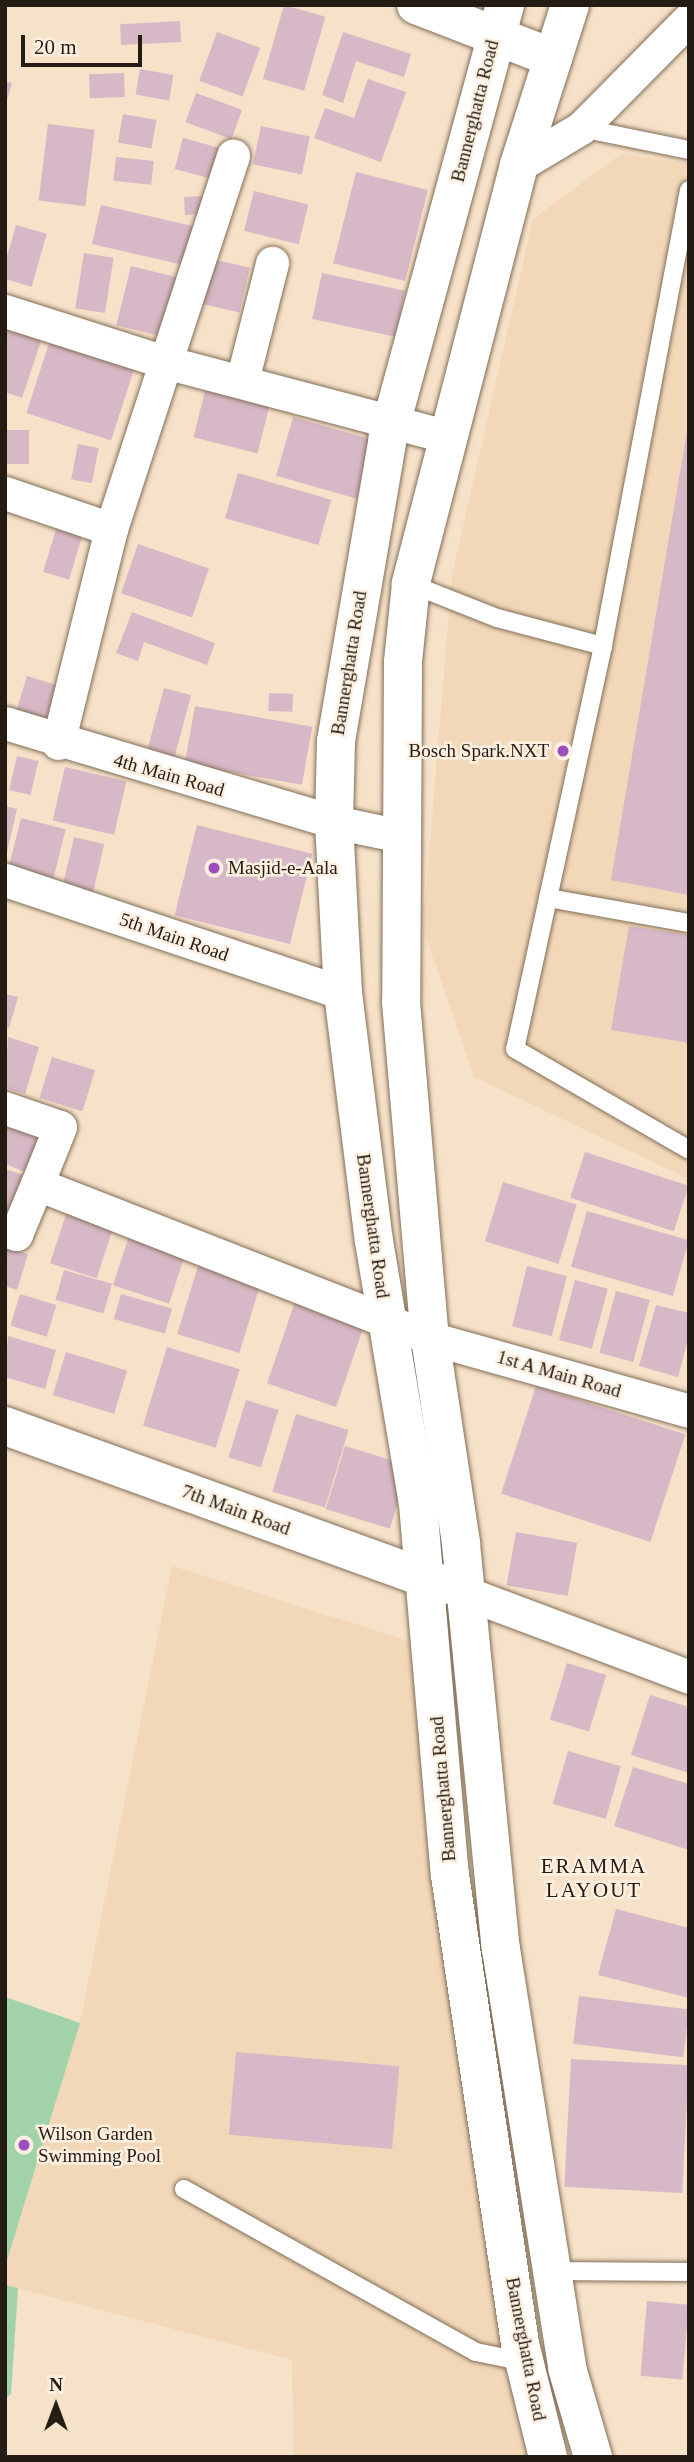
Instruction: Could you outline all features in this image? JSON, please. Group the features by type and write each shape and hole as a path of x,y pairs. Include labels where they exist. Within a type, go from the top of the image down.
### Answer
{"main road":[{"path":"416,5 497,14 553,58"},
{"name":"Bannerghatta Road","path":"570,5 519,165 411,584 403,662 401,1002 430,1338 466,1593 502,1949 567,2368 593,2457"},
{"name":"Bannerghatta Road","path":"497,14 488,70 393,419 336,741 334,822 343,993 387,1321 418,1504 450,1875 524,2362 548,2457"},
{"name":"7th Main Road","path":"5,1426 466,1593"}],"street":[{"path":"519,165 581,128 689,19"},
{"path":"58,743 111,529 233,155"},
{"path":"242,381 272,263"},
{"path":"5,311 165,362 393,419 449,437"},
{"path":"5,493 111,529"},
{"name":"4th Main Road","path":"5,723 58,743 334,822 401,836"},
{"name":"5th Main Road","path":"5,880 343,993"},
{"path":"5,1108 60,1127 16,1234 5,1230"},
{"name":"1st A Main Road","path":"37,1184 430,1338 689,1411"},
{"path":"466,1593 689,1677"},
{"path":"511,2275 553,2271"}],"lane":[{"path":"581,128 689,150"},
{"path":"689,190 603,646 515,1049 689,1150"},
{"path":"411,584 497,618 603,646"},
{"path":"548,898 689,923"},
{"path":"184,2189 476,2352 524,2362"},
{"path":"553,2271 689,2272"}],"shaded area":[{"name":"Bosch Spark.NXT","path":"621,154 689,164 689,1179 474,1077 423,928 452,575 533,219"},
{"path":"172,1566 409,1641 509,2360 532,2457 294,2457 292,2360 5,2285 5,2267 80,2022"}],"green space":[{"name":"Wilson Garden Swimming Pool","path":"5,1997 80,2023 5,2267"},
{"path":"5,2285 18,2288 11,2394 5,2399"}],"building":[{"path":"284,5 325,17 304,91 263,79"},
{"path":"180,21 181,42 121,45 120,24"},
{"path":"217,32 260,48 242,97 199,81"},
{"path":"343,32 411,54 404,77 356,61 343,103 322,95"},
{"path":"140,69 173,75 169,101 135,95"},
{"path":"124,73 125,97 90,98 89,74"},
{"path":"368,79 406,92 381,162 314,138 325,108 354,118"},
{"path":"5,81 12,83 6,104 5,104"},
{"path":"196,93 242,110 231,139 185,122"},
{"path":"123,114 156,120 151,148 118,143"},
{"path":"48,124 95,130 85,206 39,200"},
{"path":"261,126 310,136 302,175 253,164"},
{"path":"183,138 225,149 216,180 175,169"},
{"path":"116,157 154,161 151,185 113,181"},
{"path":"356,172 428,190 405,281 333,263"},
{"path":"254,191 308,205 298,244 244,231"},
{"path":"202,196 203,214 185,215 184,197"},
{"path":"101,205 194,226 185,265 92,244"},
{"path":"16,225 47,234 32,287 5,279 5,263"},
{"path":"84,253 114,258 105,313 75,308"},
{"path":"203,257 250,268 239,313 193,302"},
{"path":"131,266 179,278 164,337 116,325"},
{"path":"322,273 405,291 395,337 312,319"},
{"path":"5,325 42,338 22,398 5,392"},
{"path":"52,334 137,362 111,440 26,413"},
{"path":"207,383 271,399 257,453 193,437"},
{"path":"293,417 374,440 357,499 276,476"},
{"path":"5,430 29,430 29,464 5,464"},
{"path":"689,431 689,895 611,880"},
{"path":"78,444 99,448 92,483 71,479"},
{"path":"238,473 331,500 318,545 225,518"},
{"path":"58,523 84,531 69,580 43,572"},
{"path":"138,544 209,568 192,618 121,593"},
{"path":"132,612 215,643 207,665 144,642 138,661 116,653"},
{"path":"27,676 60,686 47,726 15,716"},
{"path":"164,688 191,695 173,761 146,754"},
{"path":"269,693 293,694 292,712 268,711"},
{"path":"195,706 312,727 302,785 185,764"},
{"path":"17,756 38,761 31,795 9,790"},
{"path":"65,767 126,781 114,835 53,821"},
{"path":"5,806 17,809 6,856 5,856"},
{"path":"21,818 66,829 52,884 7,873"},
{"path":"197,825 312,854 290,944 175,915"},
{"path":"74,837 104,844 91,900 61,893"},
{"path":"629,926 689,935 689,1043 611,1030"},
{"path":"5,994 18,997 9,1028 5,1027"},
{"path":"8,1037 39,1047 25,1094 5,1088"},
{"path":"52,1057 95,1070 82,1111 39,1098"},
{"path":"5,1125 39,1137 26,1172 5,1164"},
{"path":"585,1152 689,1186 674,1231 570,1198"},
{"path":"5,1169 27,1176 14,1213 5,1210"},
{"path":"503,1182 577,1205 559,1264 485,1241"},
{"path":"68,1208 115,1223 97,1278 50,1263"},
{"path":"587,1211 689,1240 673,1296 571,1267"},
{"path":"130,1233 186,1251 169,1304 113,1285"},
{"path":"5,1247 28,1254 17,1290 5,1286"},
{"path":"198,1266 260,1285 239,1353 177,1334"},
{"path":"527,1266 567,1276 552,1336 512,1326"},
{"path":"64,1270 112,1284 104,1314 55,1300"},
{"path":"575,1280 608,1289 592,1349 559,1340"},
{"path":"616,1291 650,1300 633,1362 599,1353"},
{"path":"20,1294 56,1305 47,1337 10,1326"},
{"path":"121,1294 172,1309 165,1334 114,1319"},
{"path":"296,1299 365,1323 336,1407 267,1383"},
{"path":"656,1305 689,1313 689,1336 678,1377 639,1366"},
{"path":"8,1336 56,1350 45,1389 5,1377"},
{"path":"167,1347 240,1369 216,1448 143,1425"},
{"path":"66,1352 127,1371 114,1414 53,1395"},
{"path":"536,1386 685,1435 650,1542 501,1493"},
{"path":"246,1400 279,1410 261,1467 228,1457"},
{"path":"296,1414 349,1430 325,1508 272,1491"},
{"path":"345,1446 409,1466 390,1529 326,1509"},
{"path":"516,1532 577,1543 568,1596 507,1585"},
{"path":"567,1663 606,1675 589,1731 550,1719"},
{"path":"650,1695 689,1707 689,1773 631,1755"},
{"path":"568,1751 621,1766 606,1819 553,1804"},
{"path":"633,1767 689,1784 689,1850 614,1826"},
{"path":"616,1909 689,1928 689,1998 598,1975"},
{"path":"579,1996 689,2010 683,2057 573,2044"},
{"path":"236,2052 399,2066 392,2149 229,2135"},
{"path":"571,2059 689,2065 682,2193 564,2187"},
{"path":"647,2301 689,2305 682,2379 640,2376"}],"place":[{"name":"Bosch Spark.NXT","path":"563,751"},
{"name":"Masjid-e-Aala","path":"214,868"},
{"name":"Wilson Garden Swimming Pool","path":"24,2145"}],"district":[{"name":"ERAMMA LAYOUT","path":"594,1878"}]}
